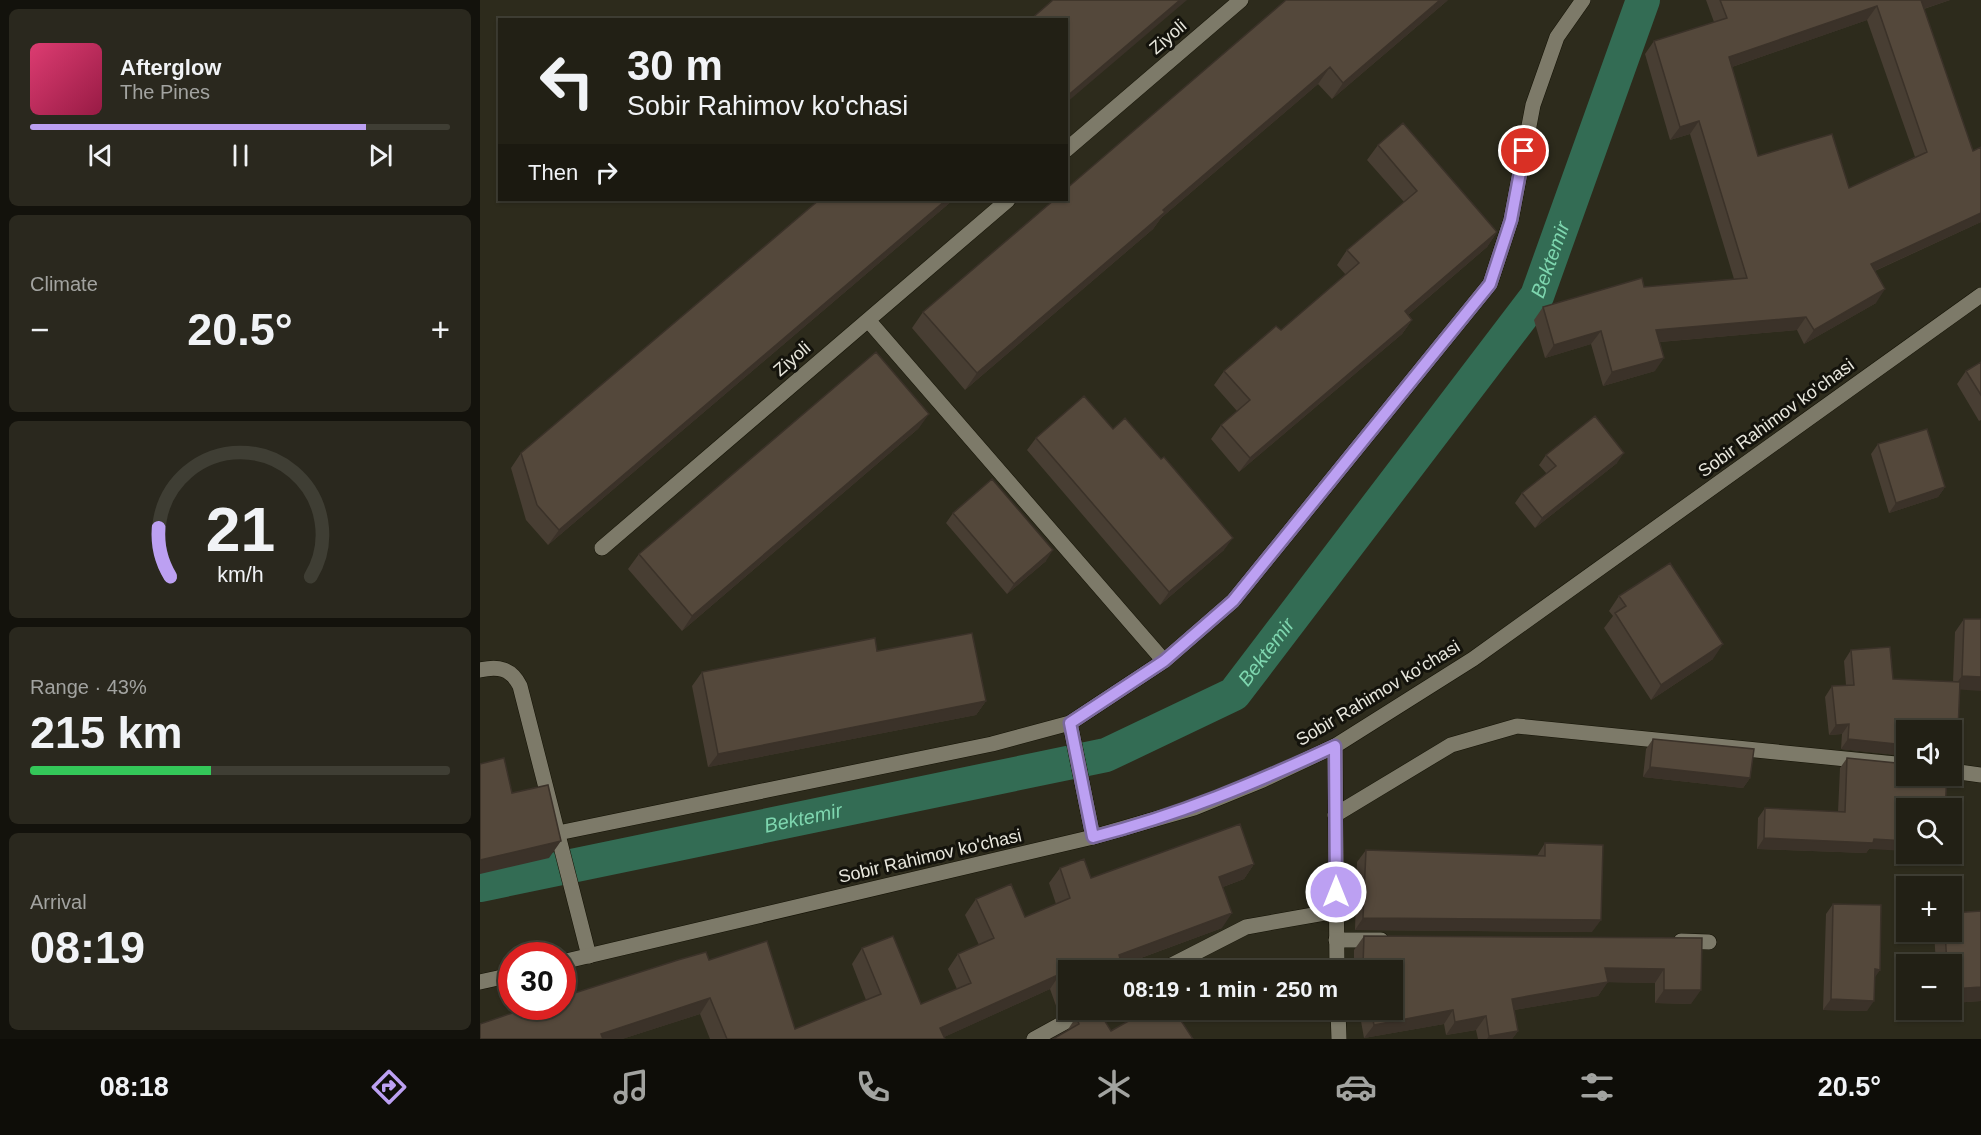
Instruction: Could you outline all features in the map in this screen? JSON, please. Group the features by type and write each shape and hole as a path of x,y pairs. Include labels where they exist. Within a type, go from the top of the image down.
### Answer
{"street":[{"name":"Ziyoli","path":"1068,148 1241,0"},
{"path":"558,833 992,744 1070,723 1164,661 1233,601 1490,284 1511,220 1533,105 1557,37 1583,0"},
{"name":"Ziyoli","path":"602,548 1007,201"},
{"name":"Sobir Rahimov ko'chasi","path":"576,959 1093,837 1194,808 1263,780 1335,746 1473,658 1981,295"},
{"path":"868,320 1164,661"},
{"path":"480,670 501,668 515,675 520,686 589,956"},
{"path":"1070,723 1093,837"},
{"path":"1335,815 1451,745 1516,726 1896,764"},
{"path":"1335,746 1336,960"},
{"path":"1962,772 1981,775"},
{"path":"1182,960 1246,927 1336,911"},
{"path":"1336,940 1394,940"},
{"path":"1663,941 1709,942"},
{"path":"480,982 498,978"},
{"path":"1034,1039 1069,1020"},
{"path":"1338,1020 1339,1039"}],"building":[{"path":"1053,0 1180,0 1068,95 1068,18 1032,18"},
{"path":"1286,0 1440,0 1343,83 1330,67 977,373 923,312 1053,201 1068,201 1068,187"},
{"path":"1720,0 1921,0 1973,151 1981,147 1981,213 1871,264 1885,289 1814,330 1806,317 1656,330 1664,358 1612,372 1601,331 1554,345 1543,307 1642,278 1644,287 1747,278 1699,121 1680,127 1654,41 1727,18","holes":["1877,6 1927,152 1849,188 1832,134 1758,156 1729,57"]},
{"path":"1403,123 1497,232 1405,311 1412,320 1250,458 1221,425 1250,400 1224,371 1276,326 1281,330 1359,263 1347,250 1417,191 1378,145"},
{"path":"818,201 945,201 559,530 537,505 521,453"},
{"path":"876,352 929,414 692,616 639,554"},
{"path":"1981,362 1981,395 1966,371"},
{"path":"1084,396 1113,429 1125,418 1161,459 1164,457 1233,538 1169,592 1036,438"},
{"path":"1595,416 1624,453 1542,518 1522,493 1556,466 1546,455"},
{"path":"1927,429 1945,487 1896,503 1878,444"},
{"path":"992,479 1053,550 1014,584 953,513"},
{"path":"1670,563 1723,644 1661,685 1615,613 1626,606 1619,596"},
{"path":"1964,619 1981,619 1981,677 1962,676"},
{"path":"972,633 986,701 718,754 702,672 875,638 877,651"},
{"path":"1890,647 1893,679 1960,682 1958,720 1896,720 1896,744 1848,739 1849,724 1836,725 1832,686 1854,685 1851,650"},
{"path":"1653,739 1754,749 1750,778 1650,767"},
{"path":"504,758 512,793 548,785 561,841 480,860 480,764"},
{"path":"1847,758 1896,763 1896,786 1946,786 1946,798 1896,798 1896,840 1874,839 1873,843 1764,838 1765,808 1845,812"},
{"path":"1240,824 1254,864 1219,877 1232,913 1119,955 1121,960 1058,960 1058,975 940,1028 945,1039 727,1039 710,998 601,1034 603,1039 480,1039 480,1024 498,1018 498,1020 576,1020 576,993 706,952 709,960 767,941 795,1029 881,994 862,948 893,936 921,1004 971,983 958,954 994,938 976,899 1011,884 1025,917 1070,898 1060,868 1084,859 1091,878"},
{"path":"1545,843 1603,845 1601,920 1363,918 1366,850 1545,856"},
{"path":"1833,904 1881,905 1880,970 1875,969 1874,1001 1831,999"},
{"path":"1981,911 1981,987 1962,988 1962,954 1946,954 1946,942 1962,942 1962,912"},
{"path":"1364,936 1702,938 1701,990 1664,990 1664,969 1605,968 1608,982 1512,999 1518,1031 1489,1036 1486,1016 1455,1022 1453,1010 1403,1019 1403,960 1363,960"},
{"path":"1077,1020 1104,1020 1111,1031 1130,1020 1181,1020 1193,1039 1053,1039 1079,1024"},
{"path":"1373,1020 1400,1020 1374,1025"}],"waterway":[{"name":"Bektemir","path":"480,885 1106,755 1234,694 1537,296 1643,0"}],"route":[{"path":"1336,892 1335,746 1263,780 1194,808 1093,837 1070,723 1164,661 1233,601 1490,284 1511,220 1524,151"}]}
